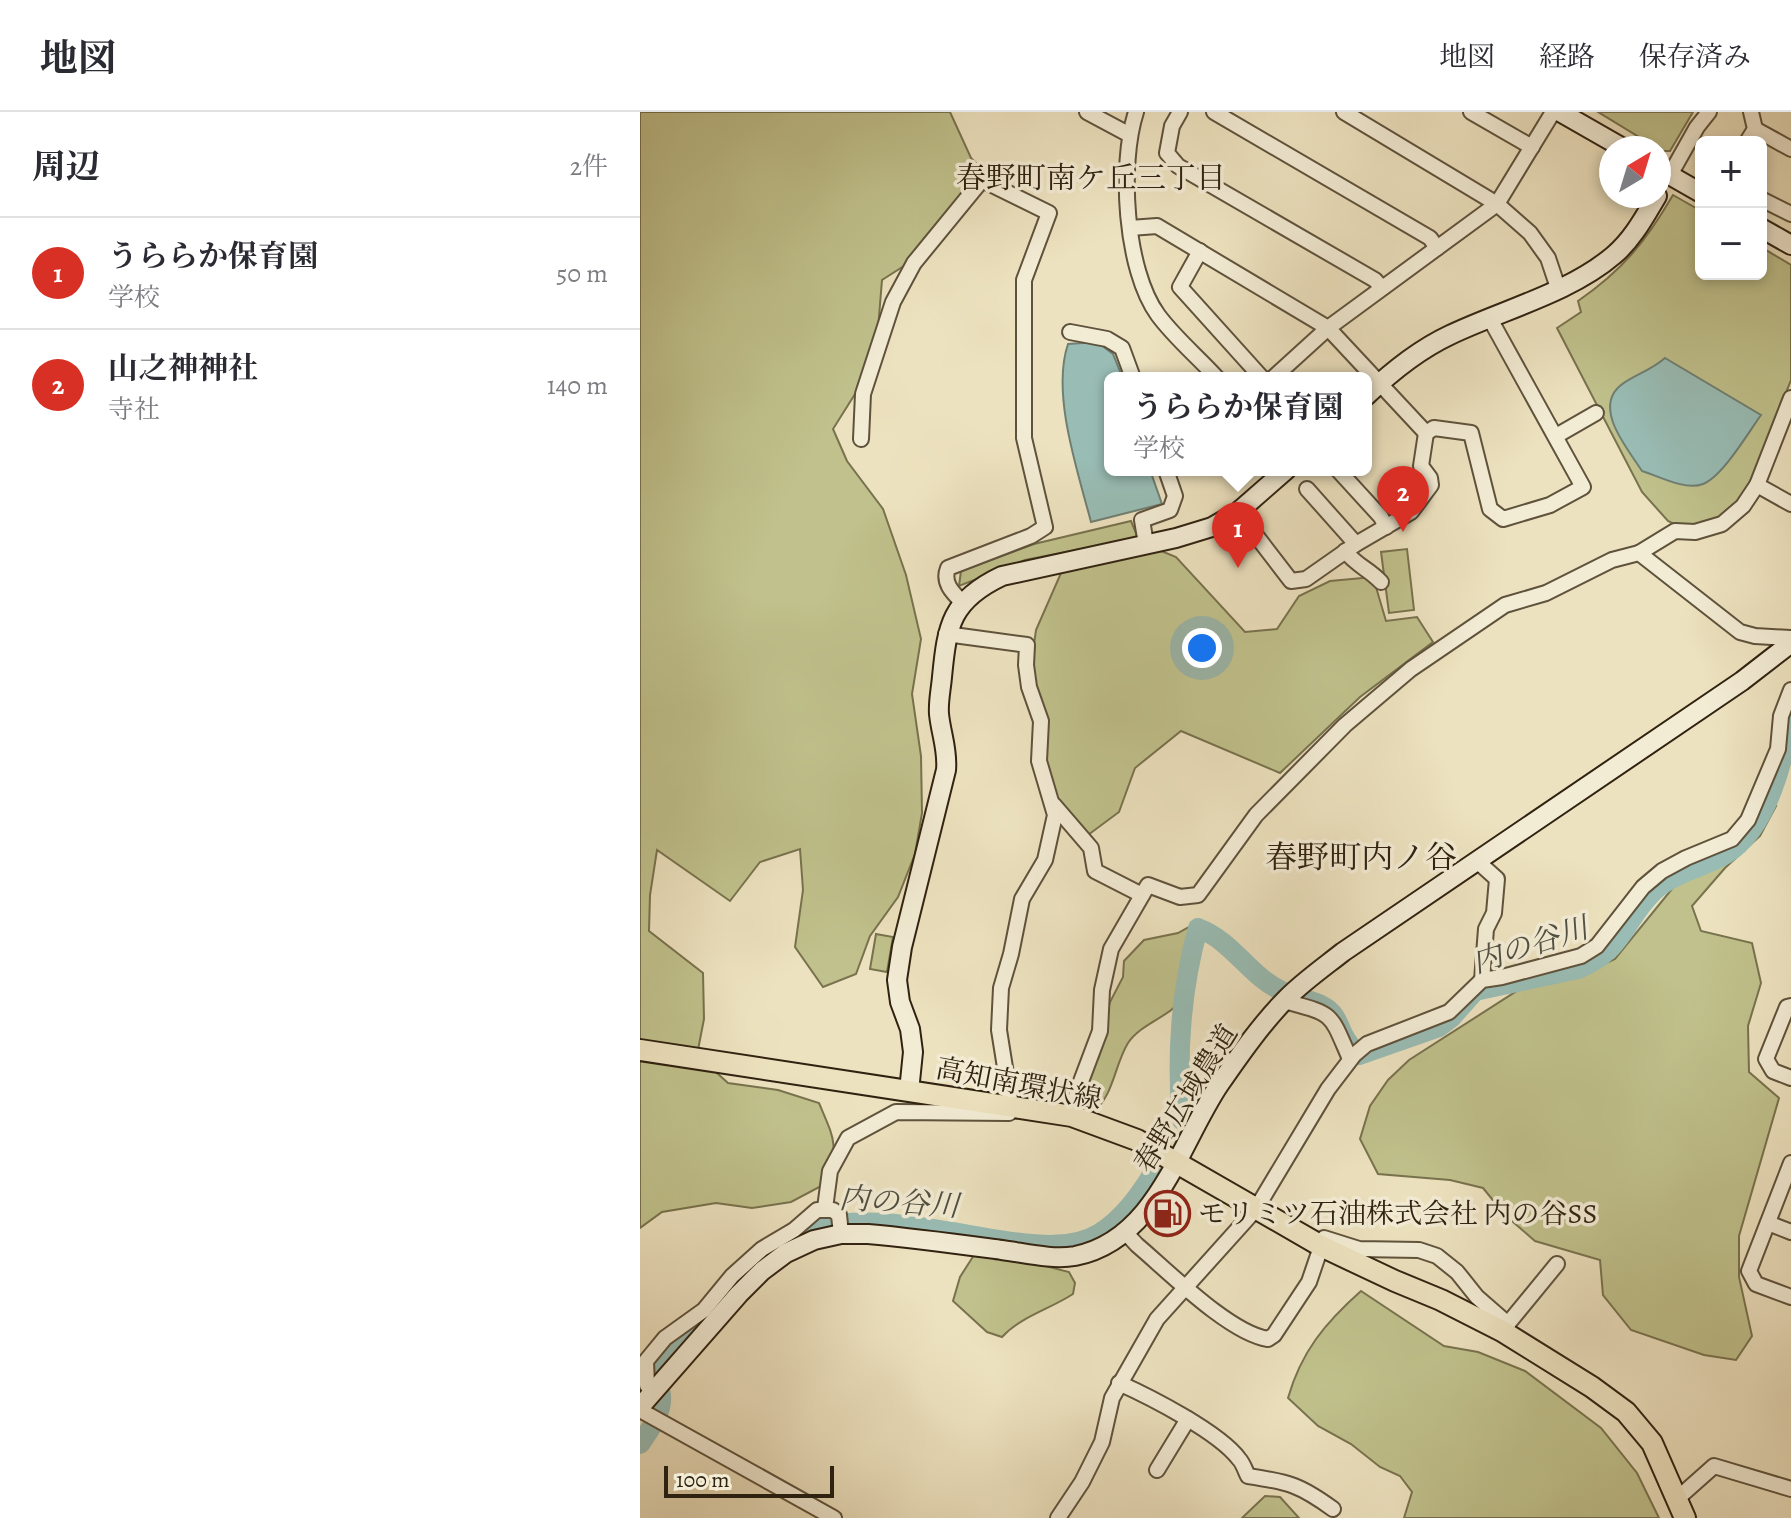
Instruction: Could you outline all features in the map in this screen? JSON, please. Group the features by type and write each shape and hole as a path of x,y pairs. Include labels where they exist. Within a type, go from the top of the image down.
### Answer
{"main road":[{"name":"高知南環状線","path":"640,1050 1072,1116 1137,1140 1323,1247 1505,1328 1626,1412 1652,1443 1682,1508"}],"street":[{"path":"1087,112 1130,135"},
{"path":"1136,112 1130,135 1127,170 1133,257 1158,315 1211,372"},
{"path":"1180,112 1172,126 1167,153 1178,166 1375,280 1382,288"},
{"path":"1214,112 1430,238 1437,248"},
{"path":"1344,112 1497,204 1530,233 1548,258 1558,288"},
{"path":"1471,112 1532,147"},
{"path":"1280,372 1328,328 1497,204 1553,112"},
{"path":"1560,112 1602,136"},
{"path":"1671,162 1709,112"},
{"path":"1751,112 1751,136"},
{"path":"1767,141 1791,149"},
{"path":"1671,176 1695,190"},
{"path":"861,439 863,394 893,302 914,263 982,180 1049,213 1024,280 1024,438 1045,527 1031,536 948,568 945,575 950,591 963,603"},
{"path":"1767,202 1791,214"},
{"path":"1426,433 1372,390 1411,357 1448,336 1589,273 1616,254 1651,208"},
{"path":"1130,228 1157,226 1328,328 1359,372"},
{"path":"1767,231 1791,245"},
{"path":"1200,251 1180,287 1257,372"},
{"path":"1238,512 1291,581 1306,579 1350,548 1411,512 1431,485 1421,466 1426,433 1434,428 1471,433 1490,509 1503,519 1550,505 1583,487 1489,317"},
{"path":"1070,332 1107,339 1122,348 1131,372"},
{"path":"1072,1116 1077,1092 1100,1031 1102,990 1111,949 1148,885 1180,897 1198,895 1256,815 1345,725 1411,669 1505,605 1546,593 1612,560 1639,553 1675,531 1695,532 1722,524 1743,506 1757,485 1791,398"},
{"path":"1556,436 1596,413"},
{"path":"1146,544 1142,520 1170,510 1175,496 1166,476"},
{"path":"909,1091 913,1052 897,980 902,947 946,770 948,756 939,706 946,634 963,603 979,587 1002,576 1212,527 1238,512 1279,476"},
{"path":"1343,476 1381,517 1386,527"},
{"path":"1757,485 1791,504"},
{"path":"1307,489 1350,548 1358,566 1371,571 1381,582"},
{"path":"1639,553 1740,632 1791,640"},
{"path":"825,1208 830,1171 848,1138 884,1118 904,1110 1009,1113 1011,1105 999,1030 1001,988 1022,899 1045,860 1055,815 1054,805 1039,761 1041,721 1029,687 1027,645 946,634"},
{"name":"春野広域農道","path":"645,1406 762,1271 786,1253 840,1226 868,1234 1039,1255 1073,1256 1104,1246 1125,1232 1144,1212 1175,1164 1220,1084 1284,1001 1343,952 1742,681 1791,640"},
{"path":"1058,1518 1082,1482 1102,1442 1112,1398 1157,1319 1256,1209 1328,1089 1354,1054 1449,1012 1482,980 1581,956 1597,946 1643,887 1662,871 1732,839 1748,820 1778,749 1781,716 1791,690"},
{"path":"1054,805 1091,848 1095,871 1142,895"},
{"path":"1477,861 1497,879 1494,913 1486,929 1482,980"},
{"path":"1284,1001 1325,1012 1333,1019 1354,1054"},
{"path":"1791,1006 1787,1007 1766,1059 1773,1071 1791,1078"},
{"path":"1790,1166 1749,1271 1756,1284 1791,1297"},
{"path":"834,1518 662,1422 645,1406 646,1361 665,1338 704,1310 732,1276 762,1249 794,1230 817,1210 833,1210 840,1226"},
{"path":"1768,1223 1791,1232"},
{"path":"1125,1232 1231,1323 1268,1339 1274,1335 1309,1282 1324,1238 1359,1249 1419,1250 1437,1256 1457,1272 1505,1328 1557,1264"},
{"path":"1119,1383 1188,1419 1239,1458 1248,1476 1290,1482 1306,1489 1333,1509"},
{"path":"1157,1470 1188,1419"},
{"path":"1682,1508 1714,1466 1791,1489"}],"green space":[{"path":"640,112 950,112 971,158 983,170 907,264 882,280 878,329 860,386 833,429 847,461 883,509 906,575 921,639 912,694 921,756 922,813 915,854 898,897 870,936 856,974 823,987 795,947 803,890 800,849 760,862 730,901 657,850 650,895 649,931 703,973 704,1019 697,1055 728,1083 778,1090 819,1103 833,1143 825,1184 791,1202 752,1208 716,1203 662,1212 640,1228"},
{"path":"1598,112 1693,112 1671,149 1671,136 1637,136"},
{"path":"1673,195 1695,208 1695,280 1767,280 1767,251 1791,265 1791,380 1750,484 1743,500 1713,523 1682,528 1668,521 1642,492 1557,328 1581,312 1578,301 1632,254 1665,208 1671,208"},
{"path":"1131,521 1138,538 1025,560 959,586 961,571 1034,544"},
{"path":"1154,548 1176,557 1245,632 1277,629 1299,596 1330,581 1373,577 1386,621 1417,617 1433,642 1360,697 1280,773 1181,731 1135,768 1119,812 1084,838 1063,815 1046,774 1044,715 1031,665 1036,630 1061,573 1077,566"},
{"path":"1407,549 1414,610 1389,613 1381,552"},
{"path":"1758,800 1776,806 1760,836 1725,868 1692,906 1701,931 1752,943 1761,983 1748,1026 1749,1072 1779,1098 1739,1236 1739,1277 1752,1336 1736,1360 1704,1355 1631,1330 1603,1295 1600,1260 1535,1241 1505,1215 1483,1188 1450,1180 1378,1174 1360,1139 1370,1106 1388,1080 1409,1060 1537,978 1581,975 1615,959 1680,879 1725,840"},
{"path":"1196,923 1183,996 1173,1009 1141,1030 1128,1043 1105,1098 1092,1113 1080,1103 1083,1081 1099,1057 1102,1030 1110,1002 1123,977 1124,961 1144,940 1178,933"},
{"path":"876,934 893,937 887,972 870,969"},
{"path":"974,1255 1022,1260 1069,1272 1075,1283 1073,1294 1026,1319 1002,1337 987,1332 953,1301 960,1277"},
{"path":"1361,1291 1444,1346 1478,1352 1525,1371 1601,1428 1637,1473 1659,1518 1404,1518 1412,1492 1400,1476 1380,1467 1351,1444 1318,1426 1288,1398 1307,1352 1336,1315"},
{"path":"1265,1496 1280,1497 1299,1518 1242,1518"}],"water":[{"path":"1097,342 1113,354 1120,372 1104,372 1104,476 1152,476 1162,504 1091,522 1064,409 1064,364 1068,344"},
{"path":"1665,358 1761,415 1719,472 1696,486 1642,471 1611,417 1613,394 1621,385"}],"waterway":[{"name":"内の谷川","path":"1295,997 1313,1002 1332,1013 1359,1055 1439,1027 1475,991 1578,969 1593,961 1615,943 1654,891 1670,879 1726,854 1753,827 1779,770 1791,712"},
{"name":"内の谷川","path":"1182,1120 1181,1023 1187,975 1198,928 1221,941 1260,977 1282,991"},
{"name":"内の谷川","path":"640,1444 660,1408 661,1395 654,1369 659,1357 697,1326 754,1265 799,1234 819,1227 865,1222 1029,1244 1078,1242 1100,1233 1116,1221 1152,1175"}],"place":[{"name":"山之神神社","path":"1403,532"},
{"name":"うららか保育園","path":"1238,568"},
{"name":"モリミツ石油株式会社 内の谷SS","path":"1167,1213"}],"district":[{"name":"春野町南ケ丘三丁目","path":"1091,178"},
{"name":"春野町内ノ谷","path":"1361,857"}]}
